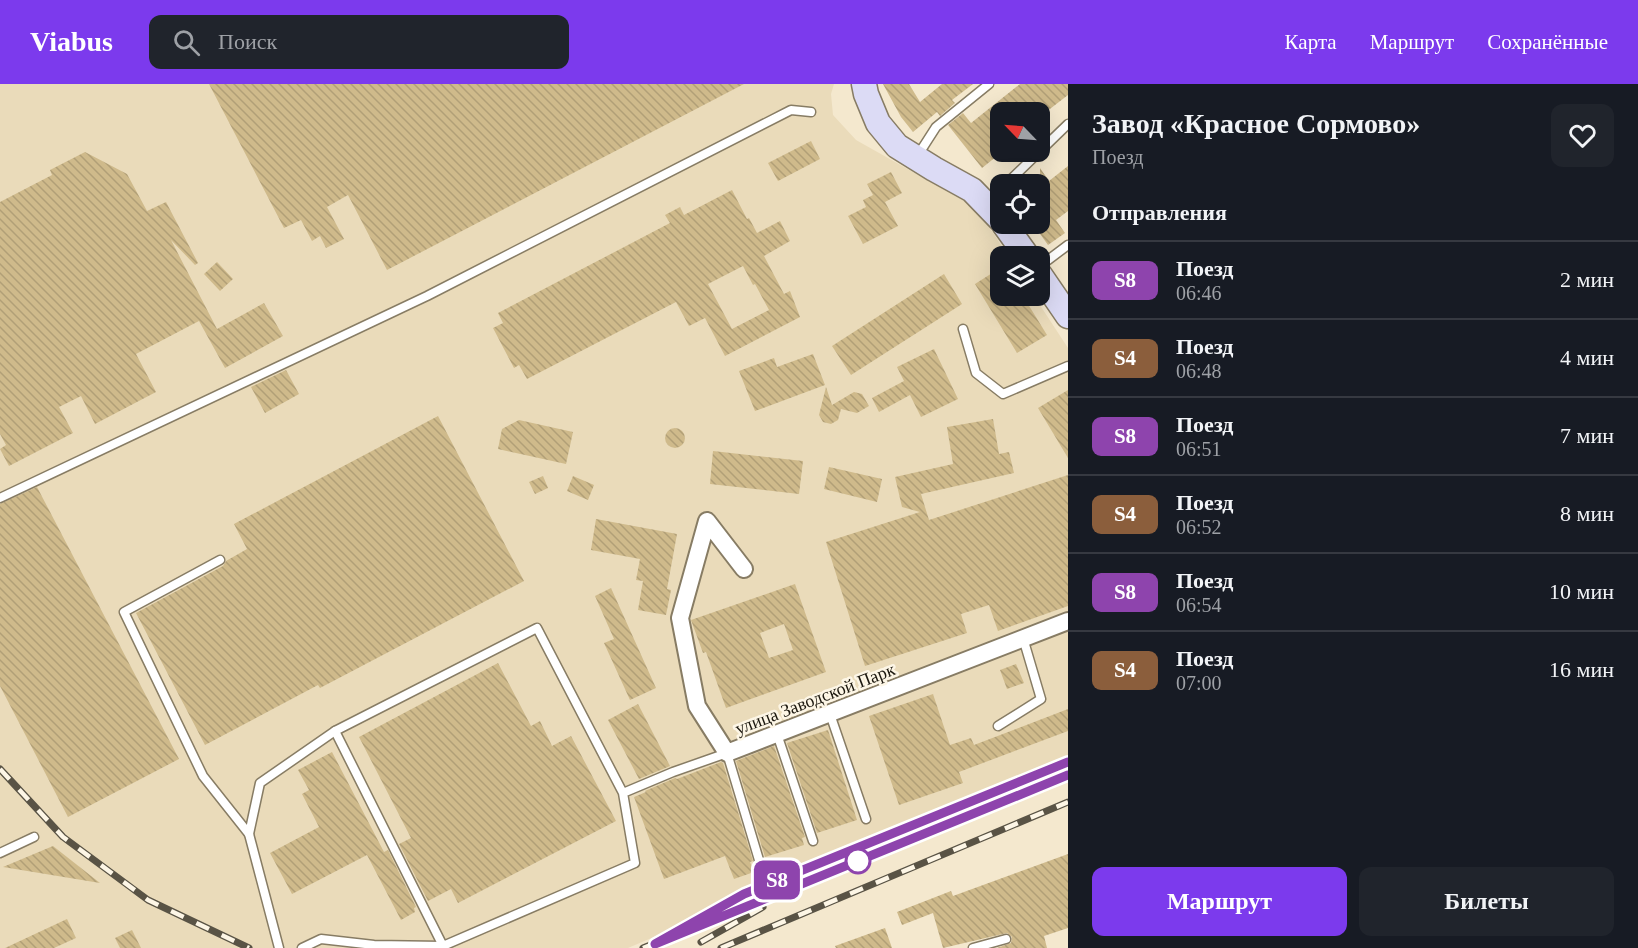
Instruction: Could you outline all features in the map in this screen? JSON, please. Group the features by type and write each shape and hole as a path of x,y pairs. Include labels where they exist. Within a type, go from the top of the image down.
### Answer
{"street":[{"path":"864,84 878,123 897,146 990,201"},
{"path":"1050,290 1068,316"},
{"name":"улица Заводской Парк","path":"744,569 707,521 680,618 697,706 727,753 1068,621"}],"lane":[{"path":"916,158 936,127 989,84"},
{"path":"0,498 427,296 791,110 811,112"},
{"path":"1016,174 1068,124"},
{"path":"1050,258 1068,245"},
{"path":"963,328 976,373 1003,394 1068,366"},
{"path":"220,560 124,612 203,776 249,834 279,948"},
{"path":"249,834 260,783 335,731 537,628 623,793 635,863 443,946 374,945 321,939 302,948"},
{"path":"998,726 1041,699 1023,639"},
{"path":"830,714 866,819"},
{"path":"335,731 443,946"},
{"path":"777,734 813,841"},
{"path":"623,793 727,753 759,860"},
{"path":"0,853 34,837"},
{"path":"973,948 1006,939"}],"shaded area":[{"path":"0,84 834,84 831,94 833,115 856,140 977,208 990,228 990,234 994,234 1002,246 990,246 990,306 1041,306 1068,348 1068,760 628,948 0,948"}],"building":[{"path":"209,84 744,84 387,270 348,195 327,207 344,239 326,248 320,236 312,241 301,220 284,228"},
{"path":"883,84 909,84 920,102 942,84 973,84 952,100 955,103 940,116 937,112 913,132 901,117"},
{"path":"1020,84 1068,84 1068,95 1050,109 1050,102 997,102"},
{"path":"990,108 990,162 982,168 948,125 963,113 971,123"},
{"path":"811,141 820,159 778,181 768,163"},
{"path":"85,152 127,174 147,211 166,202 198,263 195,265 171,240 217,329 264,303 283,336 225,368 199,321 136,354 156,392 95,424 81,396 59,407 73,433 9,466 0,449 6,445 0,434 0,202 52,175 50,170"},
{"path":"1068,166 1068,211 1056,220 1065,233 1048,245 1040,234 1050,234 1050,180"},
{"path":"891,172 902,193 885,202 898,226 863,244 848,216 866,207 863,200 873,195 867,184"},
{"path":"732,190 757,233 780,221 790,241 764,256 784,294 790,291 800,317 725,356 705,318 689,326 676,302 527,379 519,365 514,368 493,328 503,323 498,313 670,223 665,215 680,207 684,215","holes":["743,266 753,285 755,284 769,310 732,329 708,284"]},
{"path":"217,262 233,279 220,291 204,274"},
{"path":"944,274 962,304 851,375 832,346"},
{"path":"990,274 990,306 1029,306 1047,335 1017,353 975,284"},
{"path":"934,349 958,399 921,417 910,395 879,412 872,398 904,381 897,367"},
{"path":"813,354 825,385 755,411 739,371 774,358 777,367"},
{"path":"286,370 299,394 265,413 251,387"},
{"path":"826,387 832,405 854,392 862,394 869,406 857,413 841,409 838,420 831,424 823,422 819,415"},
{"path":"1068,390 1068,458 1038,408"},
{"path":"438,416 524,581 320,688 318,685 205,745 136,613 223,566 226,561 247,549 234,524"},
{"path":"993,419 999,454 1009,452 1014,473 921,494 929,520 1068,475 1068,606 998,631 989,605 961,614 967,633 865,666 826,542 920,512 902,507 895,477 953,464 947,427"},
{"path":"519,420 573,432 566,464 498,449 502,429"},
{"path":"675,428 682,431 685,438 682,445 675,448 668,445 665,438 668,431"},
{"path":"713,451 803,461 799,494 710,484"},
{"path":"829,467 882,479 877,502 824,489"},
{"path":"543,476 548,488 535,494 529,482"},
{"path":"573,476 594,485 588,500 567,491"},
{"path":"37,487 179,759 68,817 0,686 0,504"},
{"path":"596,519 677,534 667,589 671,590 666,615 638,610 643,581 636,580 640,559 591,550"},
{"path":"795,584 826,672 726,708 706,652 703,653 691,620","holes":["784,624 793,650 769,658 760,633"]},
{"path":"611,588 656,688 630,700 604,643 614,639 595,596"},
{"path":"498,663 531,726 540,721 552,746 571,736 616,821 458,903 451,889 428,901 399,844 411,838 359,737"},
{"path":"1016,664 1024,683 1007,689 1000,670"},
{"path":"933,694 950,745 971,738 974,745 1068,709 1068,731 959,772 963,783 899,805 869,716"},
{"path":"638,704 670,766 639,779 608,720"},
{"path":"828,730 857,820 817,833 787,743"},
{"path":"774,746 805,837 802,838 804,845 765,857 736,761"},
{"path":"332,752 384,852 388,850 416,907 415,912 401,920 367,855 292,894 270,853 319,827 302,794 309,790 298,770"},
{"path":"721,762 753,861 750,862 754,872 734,879 725,856 664,879 634,797 675,778"},
{"path":"53,846 100,883 3,867"},
{"path":"1068,854 1068,928 1044,936 1047,948 997,948 1011,943 1012,937 1007,933 943,948 933,913 902,925 897,912 951,891 953,896"},
{"path":"67,919 76,938 54,948 5,948"},
{"path":"885,928 892,948 836,948 835,946"},
{"path":"132,930 141,948 120,948 115,938"}],"railway":[{"path":"704,916 744,894 1068,762"},
{"path":"0,769 63,837 148,900 249,948"},
{"path":"643,948 1068,775"},
{"path":"721,948 1068,802"},
{"path":"701,942 763,907"}],"train":[{"name":"S8","path":"1068,762 744,894 655,944 1068,775"}]}
